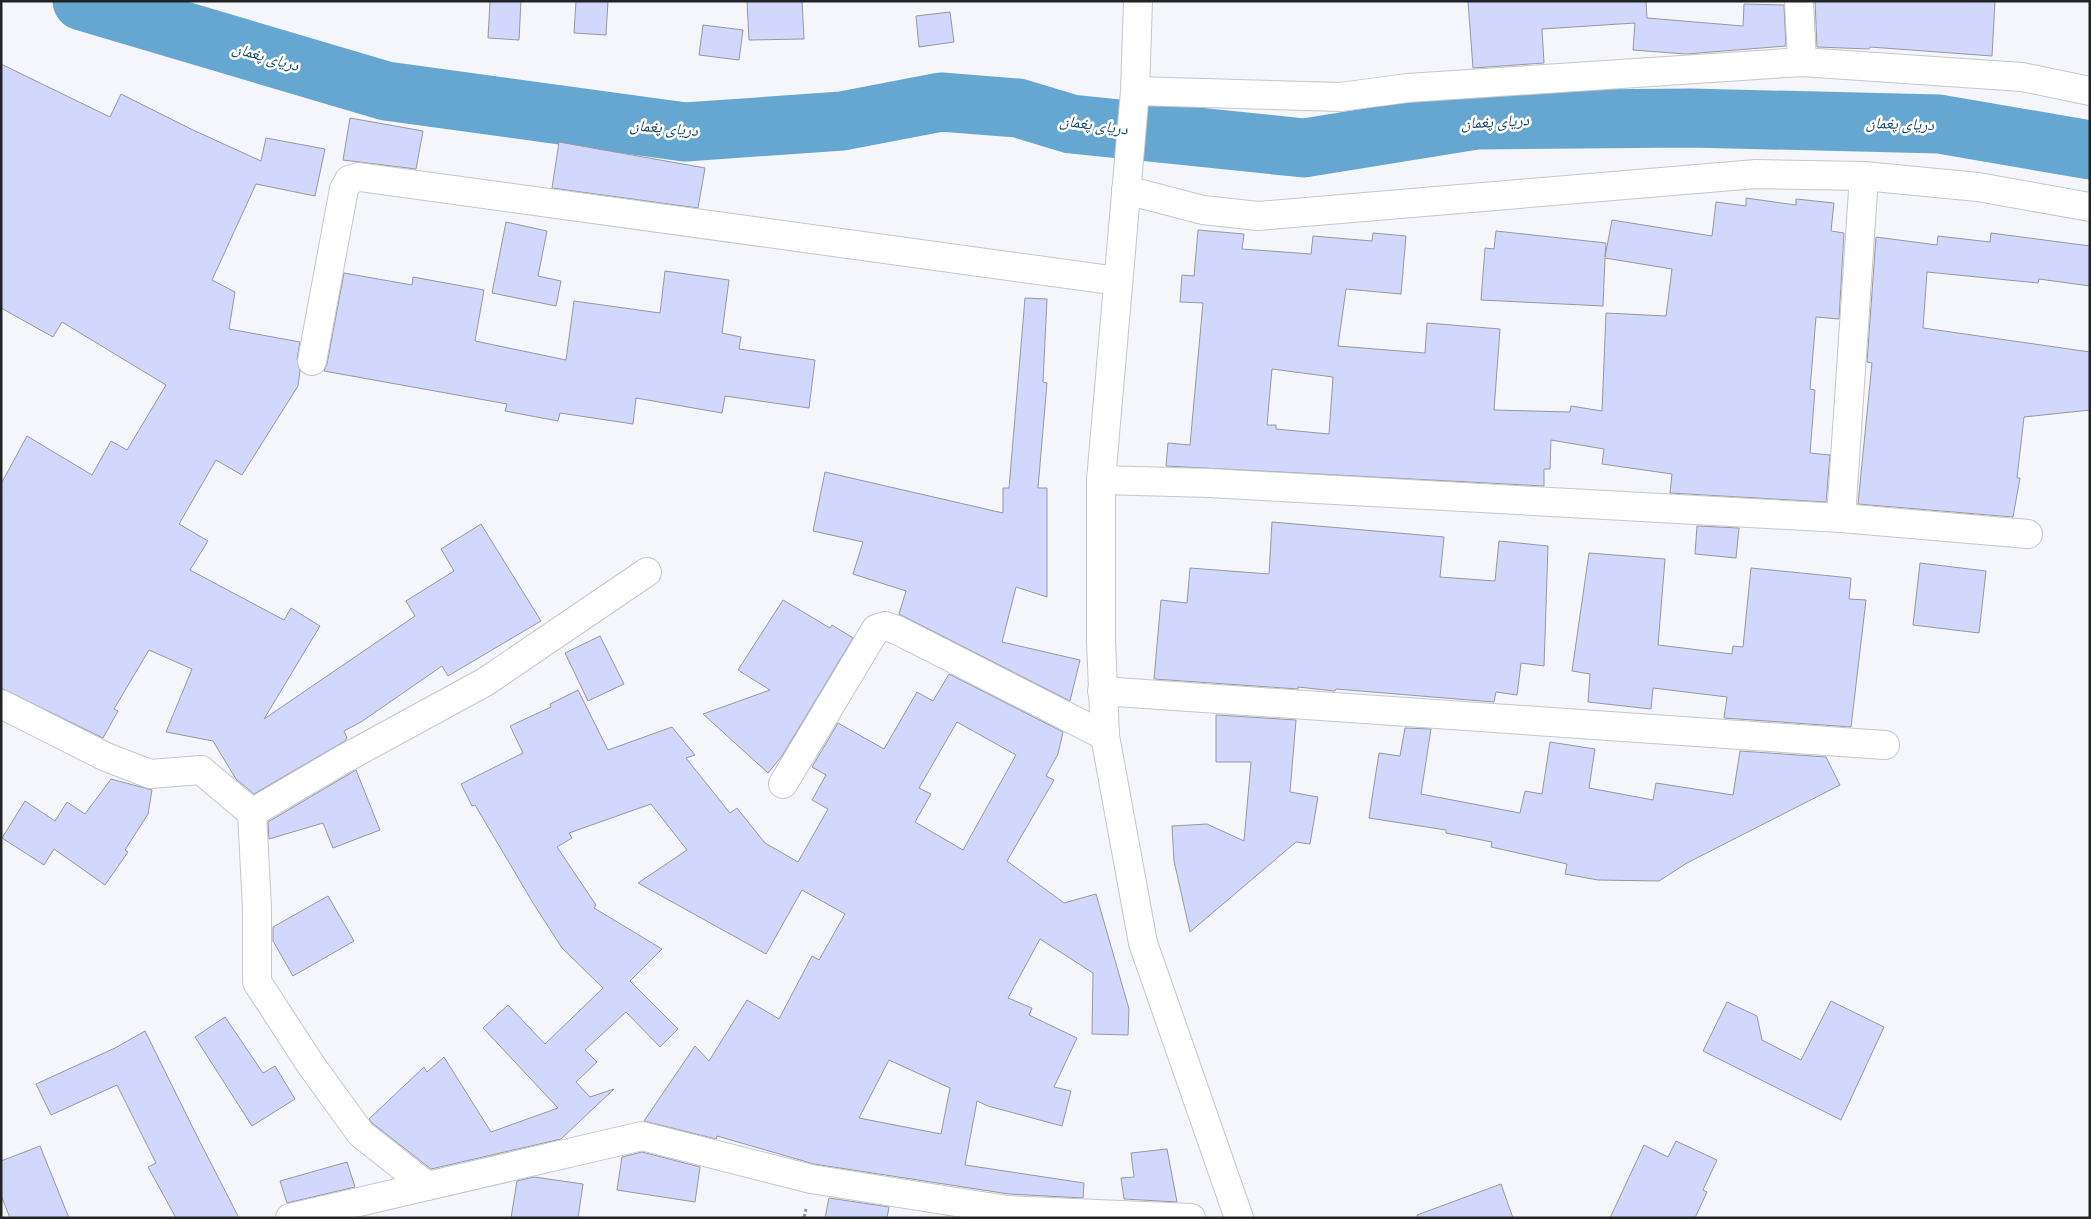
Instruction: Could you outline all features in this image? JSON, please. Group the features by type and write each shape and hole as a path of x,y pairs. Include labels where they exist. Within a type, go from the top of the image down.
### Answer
{"street":[{"path":"1138,1 1134,95 1101,480 1102,691 1105,736 1143,943 1239,1218"},
{"path":"1799,1 1802,62"},
{"path":"1134,95 1340,96 1408,88 1802,62 2022,77 2090,92"},
{"path":"1126,190 1203,210 1258,216 1756,174 1864,176 1978,187 2090,206"},
{"path":"1842,518 1864,176"},
{"path":"312,361 344,189 349,180 359,177 1118,281"},
{"path":"1101,480 1210,482 1842,518 2028,534"},
{"path":"252,813 342,760 485,682 647,572"},
{"path":"783,784 876,629 885,626 1105,736"},
{"path":"1102,691 1885,745"},
{"path":"1,704 106,756 150,774 201,770 252,813 258,908 257,982 311,1065 361,1134 427,1186"},
{"path":"290,1218 642,1136 811,1178 1007,1210 1191,1218"}],"building":[{"path":"490,1 521,1 519,40 488,38"},
{"path":"576,1 608,1 606,35 574,33"},
{"path":"747,1 802,1 804,39 749,40"},
{"path":"1468,1 1646,1 1647,18 1743,26 1744,4 1784,5 1786,46 1686,54 1633,50 1635,23 1542,29 1544,63 1473,68"},
{"path":"1815,1 1995,1 1992,56 1870,47 1869,49 1817,47"},
{"path":"950,12 954,42 919,47 916,16"},
{"path":"703,25 743,30 739,60 699,55"},
{"path":"1,64 110,117 121,94 261,161 266,138 325,149 315,196 256,184 212,280 235,292 229,329 300,342 297,359 300,371 298,386 242,475 216,460 179,524 208,541 190,570 284,620 291,608 320,626 264,719 415,616 406,601 454,571 441,549 481,524 541,621 448,676 442,666 361,722 344,731 347,738 345,741 254,794 236,779 213,741 166,732 192,669 149,650 114,709 118,711 103,738 1,688 1,484 27,436 92,475 111,441 127,450 166,385 62,322 53,337 1,308"},
{"path":"350,118 423,131 416,169 343,160"},
{"path":"559,142 705,168 698,208 552,188"},
{"path":"1746,198 1796,205 1796,199 1834,203 1831,231 1844,233 1839,319 1816,317 1810,389 1815,390 1810,453 1830,455 1826,502 1670,493 1672,474 1602,464 1604,449 1551,440 1550,469 1544,469 1544,486 1166,466 1168,443 1190,445 1203,303 1180,302 1182,275 1194,276 1198,230 1244,234 1242,249 1311,254 1313,236 1372,241 1373,233 1406,236 1401,294 1346,289 1338,346 1425,353 1427,323 1500,329 1494,410 1570,412 1571,406 1602,411 1606,313 1666,316 1672,269 1605,258 1603,306 1481,300 1485,248 1494,249 1496,231 1606,243 1605,257 1612,220 1712,236 1716,202 1746,206","holes":["1272,369 1333,377 1329,434 1276,429 1276,425 1267,425"]},
{"path":"506,222 547,231 538,276 561,281 556,306 492,293"},
{"path":"1991,233 2090,246 2090,286 2039,279 2038,283 1927,272 1923,328 2090,352 2090,410 2024,417 2017,478 2020,478 2013,517 1858,504 1872,363 1867,362 1876,237 1937,245 1938,236 1990,242"},
{"path":"665,271 729,280 722,333 741,337 739,349 815,360 809,408 725,396 722,413 636,398 633,424 560,413 558,421 505,411 507,404 324,371 327,364 344,273 412,285 413,277 484,290 475,341 566,360 574,301 660,313"},
{"path":"1025,298 1047,299 1043,382 1047,383 1038,488 1047,488 1047,597 1016,587 1002,642 1080,660 1070,701 899,614 906,591 853,574 863,542 813,531 825,472 1003,513 1003,488 1009,488"},
{"path":"1272,522 1444,537 1440,577 1495,581 1499,541 1548,546 1544,666 1521,663 1517,695 1496,692 1494,702 1336,689 1335,691 1298,687 1298,689 1154,679 1161,600 1187,603 1190,568 1269,574"},
{"path":"1697,526 1739,528 1736,558 1695,554"},
{"path":"1589,553 1665,559 1658,645 1732,654 1733,646 1743,647 1751,568 1851,578 1849,599 1866,600 1851,727 1724,718 1727,697 1653,688 1651,709 1588,702 1590,674 1572,671"},
{"path":"1920,563 1986,571 1979,633 1913,625"},
{"path":"783,600 830,628 832,625 853,638 782,756 768,773 703,714 770,690 738,670"},
{"path":"600,636 624,684 588,701 565,653"},
{"path":"949,674 1063,732 1058,754 1046,776 1054,780 1007,861 1064,903 1096,894 1129,1009 1128,1035 1092,1034 1093,973 1040,939 1008,998 1032,1008 1029,1015 1077,1038 1054,1087 1071,1091 1062,1126 988,1106 977,1101 965,1165 1084,1183 1083,1198 1009,1194 814,1164 717,1136 716,1139 644,1121 695,1046 709,1061 747,1000 779,1019 812,956 819,960 845,914 802,890 766,954 638,883 687,850 651,804 569,833 572,838 557,847 596,905 594,908 662,949 630,981 678,1029 660,1047 626,1012 585,1050 597,1062 576,1082 590,1097 614,1089 561,1139 431,1169 369,1119 424,1067 427,1072 444,1057 491,1132 558,1108 483,1028 508,1005 545,1044 603,988 562,948 475,805 472,806 461,784 523,753 510,726 551,707 550,704 578,690 608,750 672,727 695,755 686,758 730,813 737,808 765,843 798,862 828,809 812,800 826,775 812,767 838,723 884,749 917,692 933,701","holes":["957,722 1016,755 963,850 915,822 931,794 919,788","889,1060 950,1088 941,1134 859,1118"]},
{"path":"1216,715 1296,720 1290,792 1318,797 1310,844 1296,842 1190,932 1174,861 1172,826 1207,824 1244,841 1251,762 1216,762"},
{"path":"1405,728 1431,729 1421,794 1520,813 1525,791 1542,794 1550,742 1595,749 1589,788 1653,800 1656,783 1733,795 1740,751 1826,757 1840,785 1687,863 1659,881 1598,880 1565,874 1567,864 1491,847 1492,842 1446,833 1446,830 1369,818 1379,753 1400,756"},
{"path":"356,770 380,830 333,848 323,823 269,839 268,822"},
{"path":"111,779 152,790 148,814 125,850 128,852 105,885 54,849 44,865 2,838 25,801 55,821 67,802 85,814"},
{"path":"328,896 354,941 293,976 273,941 273,927"},
{"path":"1831,1001 1884,1027 1841,1120 1703,1051 1727,1002 1757,1016 1762,1040 1801,1060"},
{"path":"225,1017 263,1073 275,1066 295,1099 252,1126 195,1037"},
{"path":"145,1031 239,1218 176,1218 148,1167 156,1163 117,1085 51,1115 36,1084 115,1048"},
{"path":"1676,1141 1717,1160 1703,1190 1707,1192 1695,1218 1610,1218 1644,1145 1668,1157"},
{"path":"40,1146 69,1218 10,1218 1,1195 1,1161"},
{"path":"1167,1149 1177,1202 1124,1199 1121,1178 1134,1177 1131,1153"},
{"path":"642,1152 700,1167 695,1202 617,1190 622,1157"},
{"path":"347,1162 355,1187 287,1203 280,1181"},
{"path":"534,1177 583,1184 578,1218 511,1218 517,1181"},
{"path":"1501,1184 1513,1218 1418,1218 1417,1215"},
{"path":"829,1198 889,1207 887,1218 825,1218"}],"waterway":[{"name":"دریای پغمان","path":"82,1 386,91 685,132 842,121 941,102 1018,108 1071,124 1304,148 1477,120 1691,118 1939,124 2090,150"}]}
